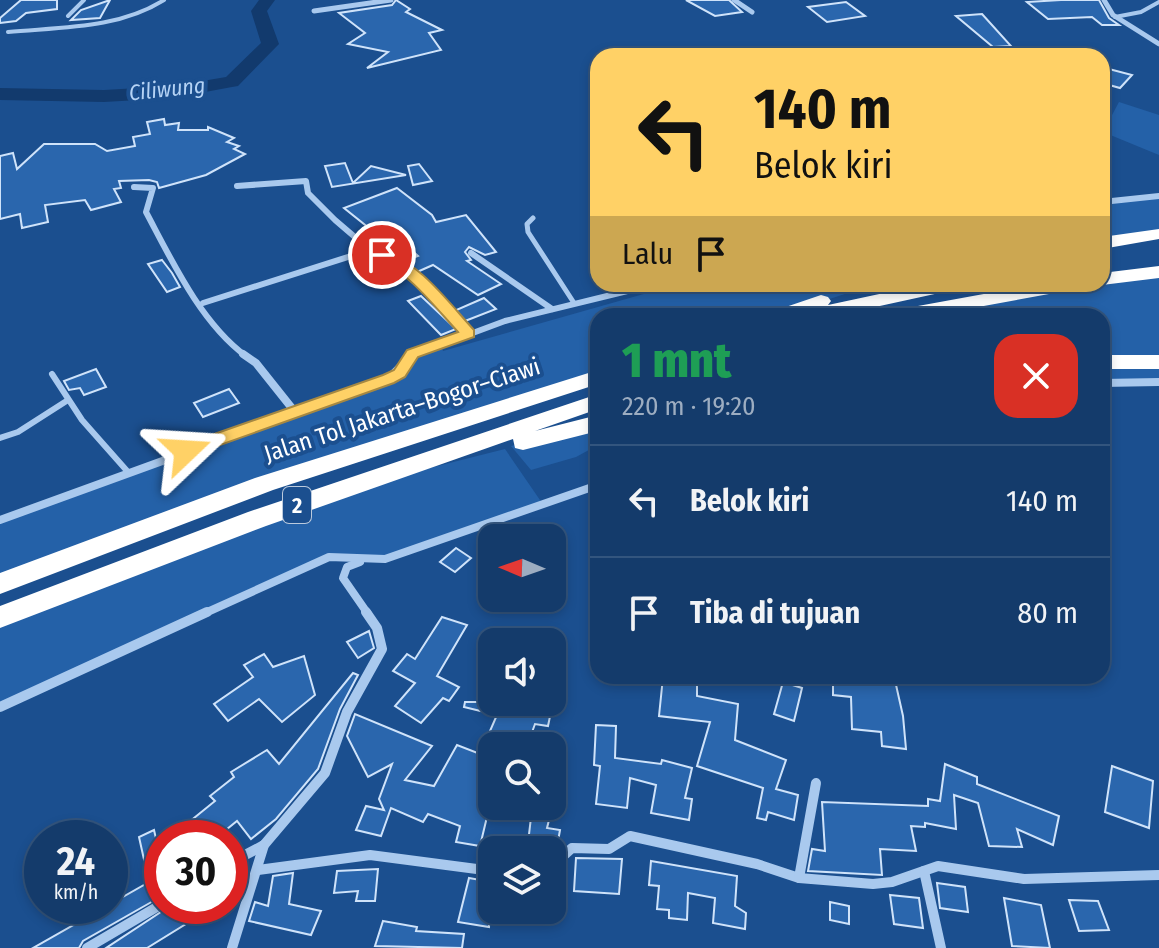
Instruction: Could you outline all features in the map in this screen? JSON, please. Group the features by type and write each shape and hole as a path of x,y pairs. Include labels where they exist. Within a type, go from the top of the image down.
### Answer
{"highway":[{"path":"1110,242 1159,234"},
{"path":"1110,257 1159,251"},
{"path":"1110,278 1159,272"},
{"path":"802,308 852,292"},
{"path":"843,308 916,292"},
{"path":"940,308 1027,292"},
{"path":"1110,362 1159,362"},
{"name":"Jalan Tol Jakarta–Bogor–Ciawi","path":"0,584 264,484 590,380"},
{"name":"2","path":"0,617 257,519 590,404"},
{"path":"257,519 405,474 590,425"}],"street":[{"path":"314,11 391,0"},
{"path":"734,0 752,12"},
{"path":"1104,0 1115,17 1159,44"},
{"path":"237,186 304,180 315,200 370,250 394,261 469,334"},
{"path":"134,187 154,189 146,212 175,266 231,347 256,363 295,412"},
{"path":"1110,201 1159,196"},
{"path":"203,303 370,250"},
{"path":"471,253 552,309"},
{"path":"0,520 396,376 412,353 552,309 621,292"},
{"path":"1110,383 1159,382"},
{"path":"248,853 264,845 325,773 347,712 381,654 380,634 343,578 347,567 398,555 590,488"},
{"path":"0,707 329,557 343,554 364,561"},
{"path":"799,878 816,783"},
{"path":"566,853 572,848 609,849 625,837 635,836 799,878 873,884 892,882 938,866 1033,879 1159,875"},
{"path":"232,948 264,845"},
{"path":"258,870 370,855 478,869"},
{"path":"924,871 941,948"},
{"path":"87,948 144,915"}],"lane":[{"path":"68,16 84,0"},
{"path":"8,32 128,17 149,10 164,0"},
{"path":"1115,17 1141,12 1159,2"},
{"path":"533,218 527,224 528,232 574,303"},
{"path":"52,374 68,400 128,472"},
{"path":"0,438 18,432 68,400"}],"shaded area":[{"path":"1119,102 1159,115 1159,155 1110,135 1110,119"},
{"path":"1159,196 1159,234 1110,242 1110,201"},
{"path":"1159,272 1159,378 1110,381 1110,308 944,308 1039,292 1110,292 1110,280"},
{"path":"651,292 851,292 802,308 594,308"},
{"path":"590,309 590,380 0,584 0,521 396,376 404,362 440,343 443,351"},
{"path":"590,425 590,449 576,457 531,470 511,446"},
{"path":"505,449 542,503 385,559 343,554 0,707 0,617 390,478"}],"building":[{"path":"21,0 57,0 57,9 26,13 16,21 0,23 0,18"},
{"path":"110,0 100,18 71,20 81,10"},
{"path":"396,0 410,9 406,12 442,30 429,33 441,50 367,68 388,52 348,44 365,33 339,13 392,5"},
{"path":"686,0 729,0 742,12 715,16"},
{"path":"1099,0 1109,18 1119,25 1102,25 1092,17 1048,19 1027,2"},
{"path":"846,2 865,16 827,22 808,7"},
{"path":"982,14 1011,46 993,47 956,16"},
{"path":"1110,69 1132,75 1120,88 1110,85"},
{"path":"164,119 165,125 179,123 178,130 208,130 208,127 234,138 227,142 239,146 234,149 245,154 206,175 159,188 157,182 149,180 119,181 121,188 114,189 121,202 91,210 85,200 45,205 48,222 22,228 20,214 0,219 0,156 13,153 17,169 44,144 95,144 107,151 135,146 133,137 150,134 147,122"},
{"path":"345,163 353,183 371,166 406,175 332,187 325,166"},
{"path":"419,164 432,181 413,185 408,166"},
{"path":"397,188 432,215 436,222 466,215 496,252 485,255 469,247 465,252 471,260 467,261 501,284 478,295 433,265 417,272 405,261 418,256 394,234 385,237 378,230 374,232 344,208"},
{"path":"162,260 180,287 167,292 148,264"},
{"path":"421,296 456,329 441,335 408,301"},
{"path":"484,298 496,309 465,321 454,311"},
{"path":"96,369 106,387 84,395 80,388 69,390 64,381"},
{"path":"229,389 239,403 203,417 194,403"},
{"path":"456,548 471,558 455,572 440,562"},
{"path":"442,617 467,625 437,676 459,687 449,701 443,698 421,723 395,706 415,683 393,671 407,654 415,659"},
{"path":"369,631 374,648 358,658 347,642"},
{"path":"264,654 273,667 304,656 315,695 282,722 259,699 228,721 214,704 253,677 244,665"},
{"path":"353,673 358,675 340,709 318,769 276,819 251,839 248,820 192,820 215,801 210,796 234,777 231,772 267,750 279,764"},
{"path":"662,684 697,684 697,696 738,704 735,740 786,760 776,789 798,795 794,820 768,812 766,820 757,818 763,788 697,766 710,722 659,716"},
{"path":"782,684 802,688 794,721 774,714"},
{"path":"833,684 896,684 906,749 882,746 881,732 852,729 851,697 833,695"},
{"path":"465,702 478,702 478,710 464,707"},
{"path":"355,714 432,746 405,780 434,786 457,745 478,753 478,820 486,820 482,836 478,836 478,846 456,842 460,826 428,814 423,822 391,808 381,836 356,830 366,806 384,810 379,799 392,764 368,777 347,736"},
{"path":"497,716 550,716 548,726 535,724 532,732 490,732"},
{"path":"596,725 616,726 615,758 661,764 662,760 692,768 685,798 692,799 689,820 651,813 656,785 630,778 627,808 596,804 600,766 594,765"},
{"path":"945,764 977,777 977,784 1059,816 1053,845 1017,829 1022,847 989,846 978,803 954,795 956,829 925,823 925,827 911,826 916,851 880,849 882,875 808,871 812,849 825,851 822,802 928,806 928,799 940,801"},
{"path":"1112,766 1153,781 1149,828 1105,812"},
{"path":"531,820 549,820 547,828 560,830 559,836 529,836"},
{"path":"144,835 144,860 139,837"},
{"path":"576,858 622,859 619,894 574,891"},
{"path":"651,861 737,876 735,906 746,913 745,929 713,923 715,898 688,893 687,920 669,918 669,910 657,909 659,886 649,885"},
{"path":"378,869 375,901 356,901 358,891 334,893 337,871"},
{"path":"293,873 289,904 321,911 311,935 249,921 255,902 268,906 273,876"},
{"path":"469,878 478,880 478,924 489,924 489,927 458,922"},
{"path":"937,883 965,887 968,912 940,908"},
{"path":"144,885 144,906 128,915 128,894"},
{"path":"890,895 919,898 923,928 894,924"},
{"path":"1004,898 1041,905 1050,948 1012,946"},
{"path":"1069,900 1098,901 1109,930 1079,931"},
{"path":"830,902 849,906 849,924 830,920"},
{"path":"383,921 417,927 416,931 464,934 462,948 375,946"},
{"path":"144,923 186,924 147,948 106,948"},
{"path":"75,924 113,924 83,941 79,948 33,948"}],"waterway":[{"name":"Ciliwung","path":"0,94 104,96 173,92 232,82 270,44 259,11 267,0"}],"route":[{"path":"186,451 388,379 400,374 404,362 412,353 469,334 430,292 394,261 382,255"}]}
